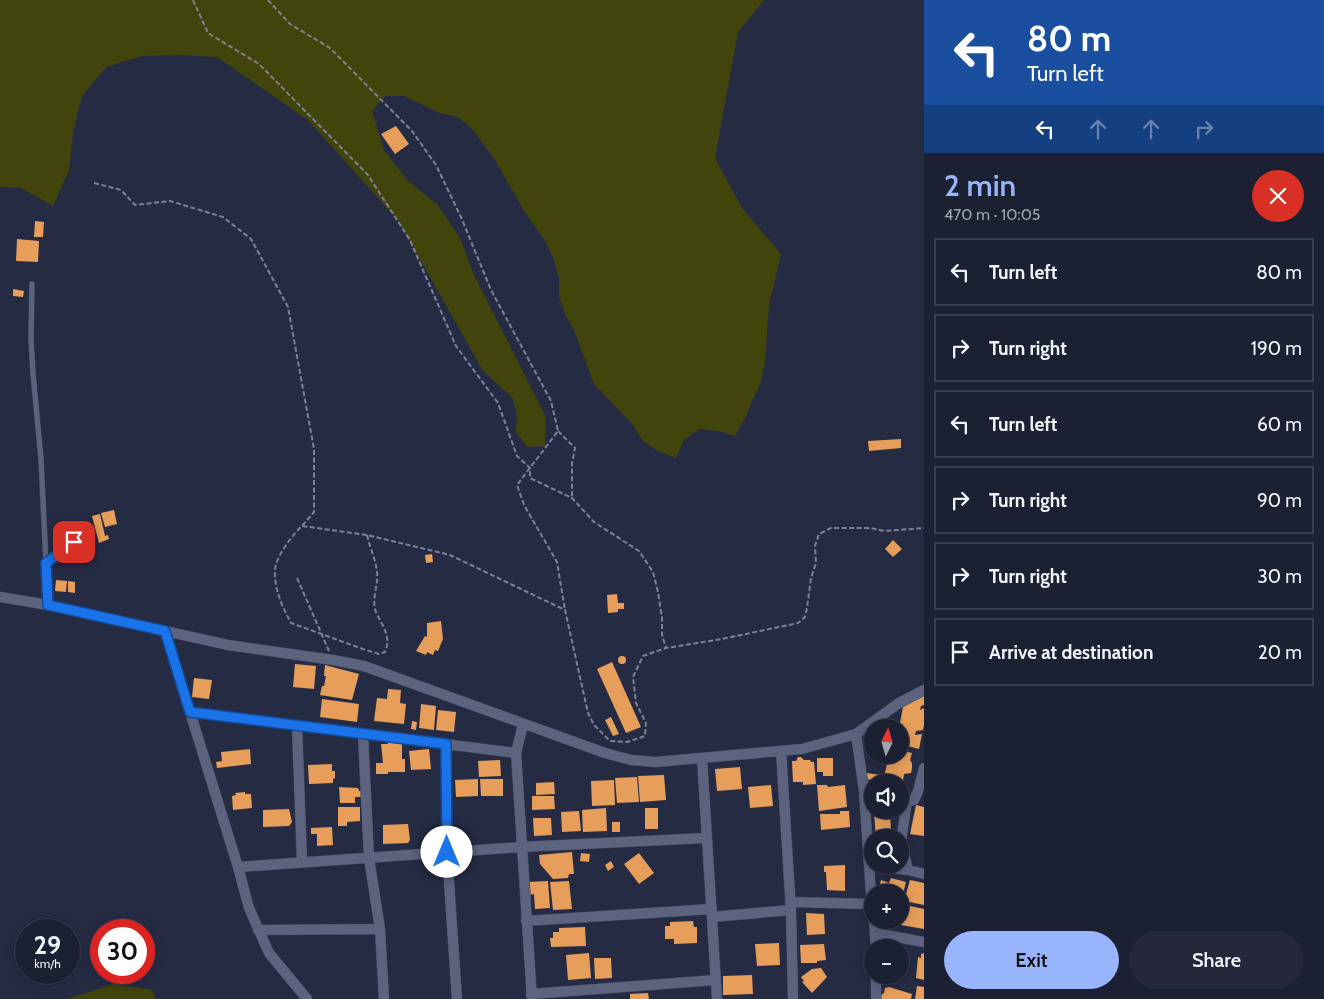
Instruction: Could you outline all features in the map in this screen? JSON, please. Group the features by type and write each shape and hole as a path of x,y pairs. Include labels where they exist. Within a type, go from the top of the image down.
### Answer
{"street":[{"path":"0,596 228,646 333,660 376,670 523,724 631,760 656,762 781,752 815,746 856,734 898,703 924,690"},
{"path":"165,631 249,908 269,953 307,999"},
{"path":"190,712 516,752"},
{"path":"523,724 516,752 531,997 716,980"},
{"path":"297,725 302,862"},
{"path":"363,734 369,858 380,929 384,999"},
{"path":"856,734 864,774"},
{"path":"446,744 447,852 457,999"},
{"path":"781,752 791,906 793,999"},
{"path":"702,758 717,999"},
{"path":"909,801 914,800 916,796 924,768"},
{"path":"238,867 521,847 707,838"},
{"path":"909,870 924,874"},
{"path":"526,921 712,913 791,906 864,904"},
{"path":"258,930 380,929"},
{"path":"875,929 875,939"},
{"path":"875,933 924,942"},
{"path":"876,984 876,999"}],"lane":[{"path":"32,284 31,340 41,459 48,605"},
{"path":"46,563 88,532"}],"path":[{"path":"193,0 208,33 259,64 368,175 410,240 456,346 498,403 517,456 530,468 530,478 572,498 594,522 639,551 653,572 662,618 662,635 666,648"},
{"path":"268,0 290,24 330,48 387,108 412,131 436,165 461,217 491,290 551,402 558,431 575,448 572,463 572,498"},
{"path":"94,183 121,190 135,205 170,201 223,217 251,239 288,307 314,449 314,512 290,537 274,568 279,601 291,623 322,633 331,639 379,654 385,652 388,644 386,631 375,610 376,567 367,534"},
{"path":"558,431 517,485 524,505 557,562 564,610 588,713 594,725 610,741 627,742 645,736 646,722 636,704 633,677 643,656 666,648 722,639 798,623 805,617 811,578 816,564 815,546 819,534 831,528 871,528 884,531 924,528"},
{"path":"302,526 367,534 450,555 564,610"},
{"path":"297,578 333,660"}],"shaded area":[{"path":"0,0 764,0 738,32 715,158 742,208 781,254 769,305 765,362 761,381 735,436 718,431 699,429 684,440 676,458 658,451 643,441 633,425 594,384 559,296 559,277 553,257 495,160 473,130 458,117 440,113 404,96 385,96 372,111 384,150 408,181 438,205 460,238 474,275 546,417 545,446 527,447 516,432 517,414 512,397 483,371 398,220 308,120 217,57 181,55 142,56 106,67 82,96 73,132 69,170 53,206 21,188 0,187"},
{"path":"114,984 152,990 156,999 67,999"}],"building":[{"path":"396,126 409,144 395,154 381,134"},
{"path":"35,221 44,222 43,237 34,237"},
{"path":"17,239 39,241 38,262 16,261"},
{"path":"13,289 24,291 23,297 13,296"},
{"path":"901,439 901,448 869,451 868,441"},
{"path":"114,510 117,524 105,527 101,513"},
{"path":"100,514 105,536 108,535 109,539 99,543 92,516"},
{"path":"893,540 902,549 893,557 885,549"},
{"path":"432,554 433,562 426,563 425,555"},
{"path":"56,580 67,581 66,592 55,591"},
{"path":"68,581 75,582 75,593 68,592"},
{"path":"617,594 618,603 624,603 624,609 608,613 607,595"},
{"path":"441,621 443,639 438,651 435,650 433,655 427,652 426,655 416,651 425,636 427,637 427,623"},
{"path":"622,656 626,660 622,664 618,660"},
{"path":"612,662 641,727 626,733 597,669"},
{"path":"295,664 316,666 314,689 293,687"},
{"path":"325,665 359,674 352,700 320,695 326,676 324,676"},
{"path":"194,678 212,680 209,699 192,697"},
{"path":"388,689 401,690 400,703 406,704 404,724 374,721 377,698 387,699"},
{"path":"924,692 924,705 921,706 920,710 924,708 923,730 916,731 915,735 922,734 919,749 909,746 909,719 901,719 904,702"},
{"path":"322,699 359,704 357,722 320,717"},
{"path":"421,704 436,706 434,730 419,728"},
{"path":"438,710 456,712 454,732 436,730"},
{"path":"611,717 619,734 613,736 605,720"},
{"path":"412,721 417,722 416,730 411,729"},
{"path":"387,741 396,741 396,744 402,744 402,759 405,759 405,772 376,774 376,763 383,763 381,744 388,744"},
{"path":"250,749 251,764 217,768 216,762 222,761 221,752"},
{"path":"429,749 431,769 411,770 409,751"},
{"path":"909,752 912,753 910,760 912,763 911,773 885,774 887,764 909,764"},
{"path":"798,757 814,762 816,784 803,785 803,782 793,782 792,761 796,761"},
{"path":"817,758 833,758 833,776 823,776 823,772 817,772"},
{"path":"500,760 501,776 479,777 478,761"},
{"path":"332,764 332,771 335,771 333,783 309,784 308,765"},
{"path":"740,767 742,789 717,791 715,769"},
{"path":"664,775 666,800 640,802 638,776"},
{"path":"637,777 639,802 617,803 615,778"},
{"path":"478,779 478,796 456,797 455,780"},
{"path":"480,779 503,779 503,796 481,796"},
{"path":"614,780 615,805 592,806 591,781"},
{"path":"554,782 555,794 536,795 536,783"},
{"path":"771,785 773,806 750,808 748,787"},
{"path":"817,785 827,785 828,787 845,785 847,807 819,811"},
{"path":"339,787 358,788 359,791 362,791 363,797 355,797 355,803 340,803"},
{"path":"245,792 245,794 251,794 252,808 233,810 232,796 236,795 235,793"},
{"path":"532,796 554,796 555,809 532,810"},
{"path":"916,805 924,807 924,836 910,834"},
{"path":"338,807 360,807 360,821 347,822 347,826 338,826"},
{"path":"606,808 607,831 583,832 582,810"},
{"path":"645,808 658,808 658,829 645,829"},
{"path":"289,809 292,822 289,826 263,827 263,810"},
{"path":"579,811 581,831 562,832 561,812"},
{"path":"840,811 849,811 850,827 821,830 820,814 840,814"},
{"path":"533,818 551,818 552,835 534,836"},
{"path":"875,819 890,819 891,829 875,829"},
{"path":"612,822 620,822 620,832 612,832"},
{"path":"408,824 410,840 408,843 383,844 383,825"},
{"path":"332,827 333,845 317,846 317,834 311,834 311,828"},
{"path":"572,852 574,874 569,874 568,878 553,879 540,864 539,855"},
{"path":"581,853 590,854 589,862 580,861"},
{"path":"639,853 654,873 639,884 624,864"},
{"path":"611,861 614,867 608,871 605,865"},
{"path":"845,865 845,891 827,890 824,866"},
{"path":"891,878 906,882 906,884 880,884 881,880 889,883"},
{"path":"910,880 924,883 924,905 909,902"},
{"path":"548,881 550,908 535,909 534,894 529,895 528,882"},
{"path":"569,881 572,909 553,910 550,882"},
{"path":"909,906 924,909 924,929 909,926"},
{"path":"806,913 824,914 825,934 807,935"},
{"path":"693,921 694,927 697,927 697,943 674,944 674,939 665,939 665,926 670,926 670,922"},
{"path":"585,927 586,946 551,947 550,938 553,938 553,932 559,932 559,928"},
{"path":"779,943 780,965 757,966 755,944"},
{"path":"824,944 826,960 817,961 817,963 801,963 800,945"},
{"path":"589,953 591,978 568,980 566,955"},
{"path":"924,953 924,980 916,978 918,957 921,958 921,954"},
{"path":"594,958 611,958 612,978 595,979"},
{"path":"821,968 827,977 812,993 802,982 804,981 801,977 812,969"},
{"path":"752,975 753,994 723,995 723,976"},
{"path":"917,986 924,987 924,999 915,999"},
{"path":"889,987 912,994 911,999 881,999 880,996 884,993 885,988"},
{"path":"648,993 649,999 630,999 630,994"}],"route":[{"path":"74,542 46,563 48,605 165,631 190,712 446,744 447,852"}]}
